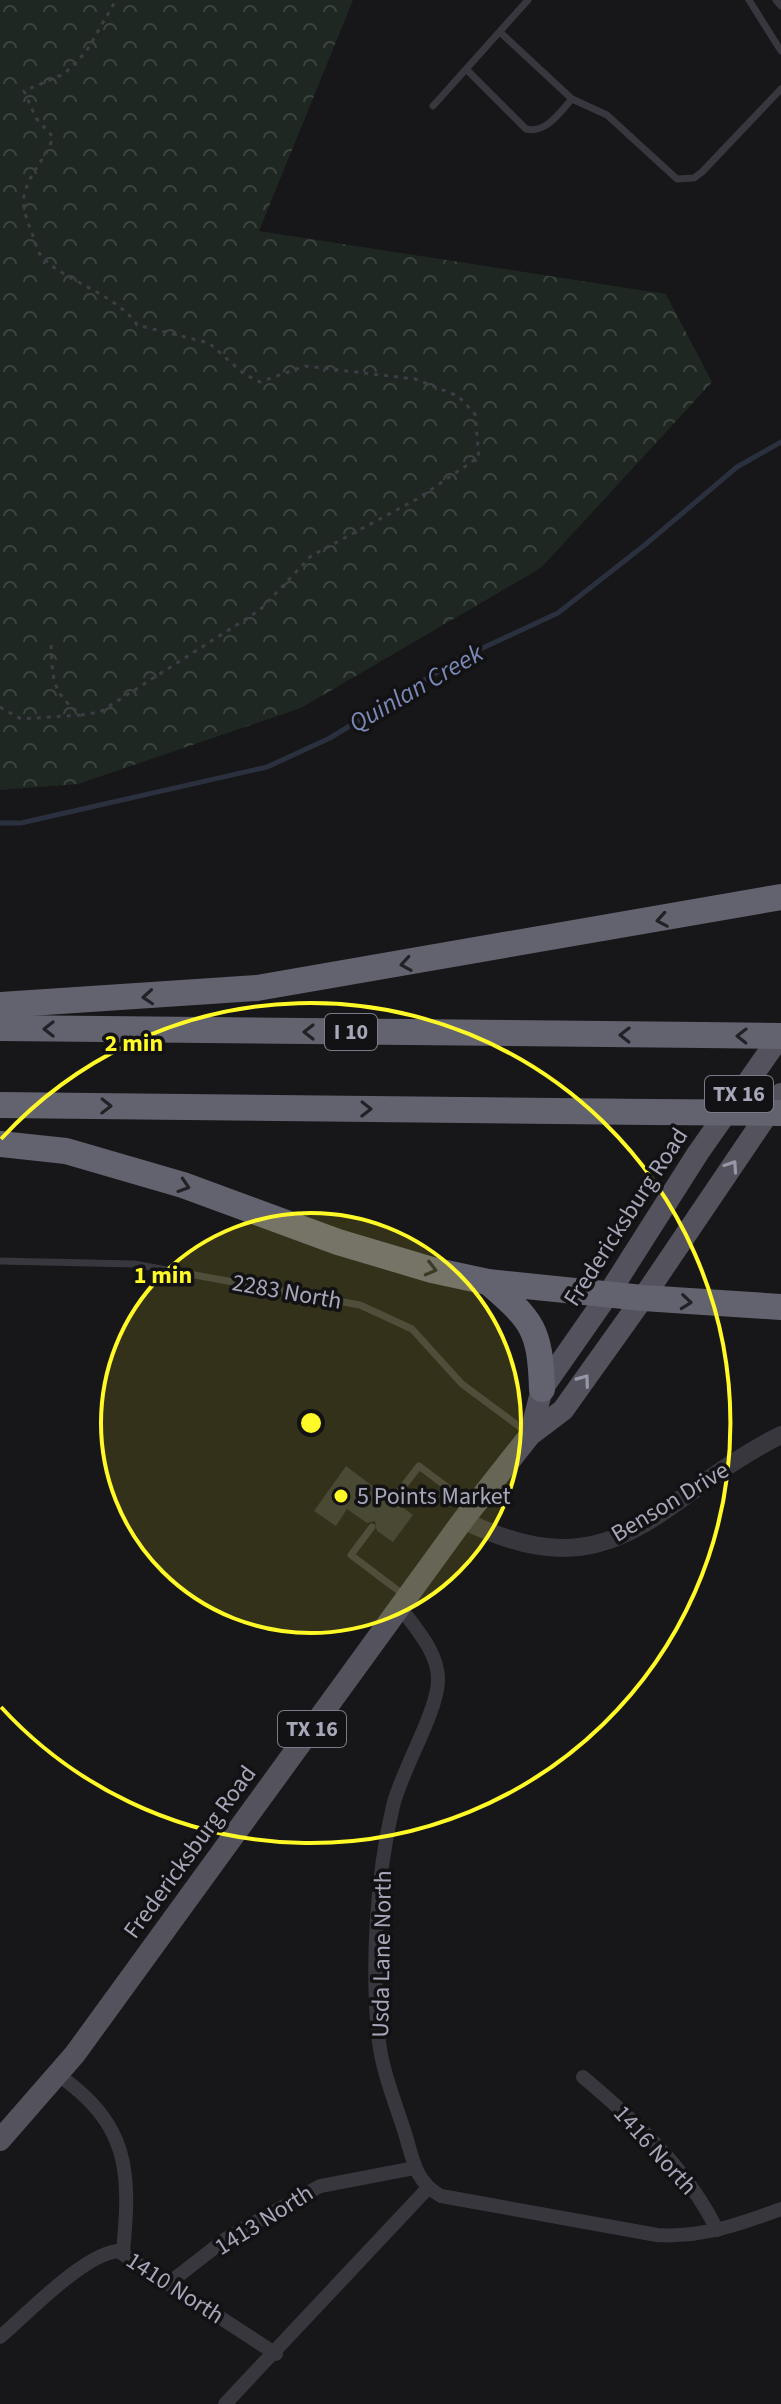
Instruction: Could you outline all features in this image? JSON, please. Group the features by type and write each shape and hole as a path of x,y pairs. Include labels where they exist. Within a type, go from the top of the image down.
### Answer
{"highway":[{"path":"0,1005 257,988 781,897"},
{"path":"739,906 781,907"},
{"name":"I 10","path":"0,1028 781,1036"},
{"path":"0,1105 781,1113"},
{"path":"0,1144 66,1151 183,1185 338,1242 432,1270 488,1282 643,1298 781,1307"},
{"path":"488,1282 530,1321 540,1351 542,1389"}],"main road":[{"name":"Fredericksburg Road","path":"530,1435 542,1389 609,1293 698,1153 781,1036"},
{"name":"Fredericksburg Road","path":"0,2140 57,2074 468,1514 530,1435 563,1410 781,1094"}],"street":[{"name":"Benson Drive","path":"468,1514 516,1544 548,1549 585,1549 623,1536 781,1435"},
{"name":"Usda Lane North","path":"404,1602 429,1649 439,1679 436,1700 409,1755 393,1803 378,1924 380,2044 414,2168 428,2188"},
{"path":"57,2074 96,2104 118,2140 128,2185 123,2252"},
{"name":"1416 North","path":"583,2077 648,2134 706,2208 717,2230"},
{"name":"1413 North","path":"169,2283 227,2238 320,2186 414,2168"},
{"path":"225,2404 276,2354 428,2188 441,2196 683,2237 717,2230 781,2209"},
{"name":"1410 North","path":"0,2337 105,2252 123,2252 276,2354"}],"lane":[{"path":"433,106 528,0"},
{"path":"749,0 781,51"},
{"path":"776,0 781,6"},
{"path":"501,33 572,99 607,115 669,175 686,180 702,172 781,89"},
{"path":"467,70 526,129 533,131 547,125 572,99"},
{"name":"2283 North","path":"0,1261 134,1264 360,1305 412,1329 462,1384 530,1435"},
{"path":"393,1500 419,1466 468,1514"},
{"path":"372,1527 351,1555 404,1602"}],"path":[{"path":"0,707 21,719 100,712 260,610 311,556 417,499 479,457 475,414 458,396 415,379 326,367 305,366 260,382 244,374 209,343 137,325 129,311 115,306 42,257 26,217 23,196 31,176 45,159 53,137 36,118 24,91 64,74 86,52 116,0"},
{"path":"51,645 53,685 65,702 81,715"}],"green space":[{"path":"0,0 353,0 259,231 666,294 712,382 541,568 301,708 78,784 0,790"}],"building":[{"path":"346,1466 387,1497 390,1506 398,1504 413,1515 393,1542 377,1531 375,1521 367,1523 347,1509 336,1526 314,1511"}],"waterway":[{"name":"Quinlan Creek","path":"0,823 21,823 267,767 330,738 457,660 558,613 737,467 781,442"}],"place":[{"name":"5 Points Market","path":"341,1496"}]}
